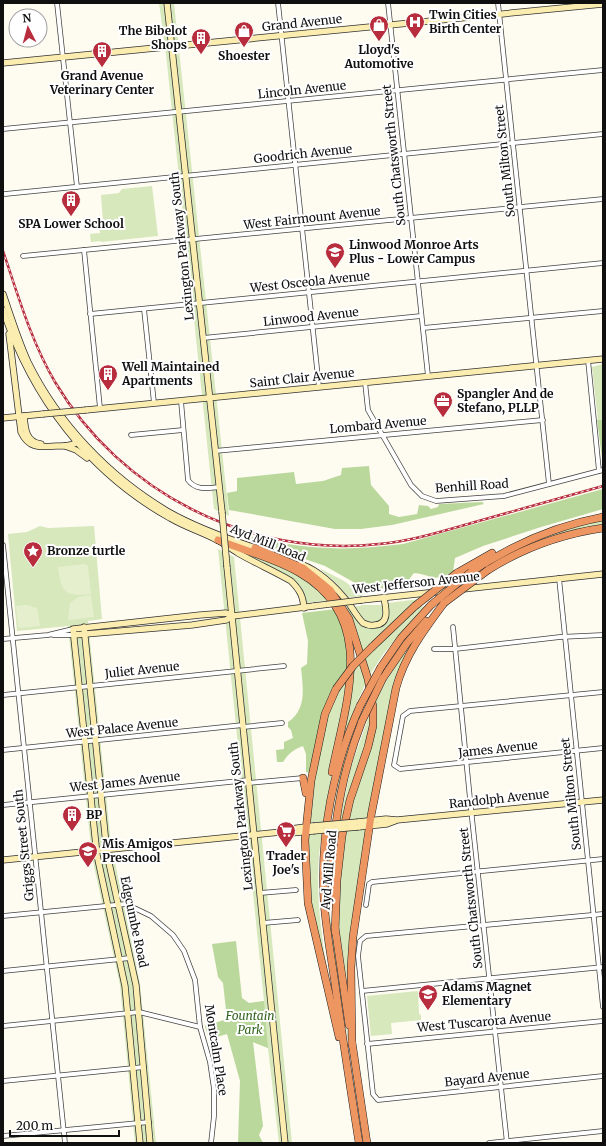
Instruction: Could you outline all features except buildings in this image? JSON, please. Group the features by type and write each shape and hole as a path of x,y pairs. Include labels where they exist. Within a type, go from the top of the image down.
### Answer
{"highway":[{"path":"308,803 326,714 336,689 353,666 372,647 415,606 457,573 506,547 564,526 603,517"},
{"path":"367,1143 335,932 332,879 336,817 346,772 362,721 383,678 410,638 444,603 488,570 513,556 540,544 572,534 603,528"},
{"path":"218,540 286,566 306,577 331,599 347,630 351,646 352,665 327,805 322,844 326,928 359,1143"},
{"path":"324,867 328,816 335,781 344,748 360,706 381,667 401,638 431,605 471,572 501,553 528,540"},
{"name":"Ayd Mill Road","path":"255,548 303,568 330,590 349,619 368,679 373,707 373,726 368,747 350,800 342,836 337,880 335,932"},
{"path":"352,1045 352,948 370,823 399,678 413,646 444,603"},
{"path":"300,778 305,783 310,829 306,883 310,912 334,1022 346,1058"}],"main road":[{"name":"Lexington Parkway South","path":"168,3 233,616 285,1143"},
{"name":"Grand Avenue","path":"3,64 603,4"},
{"name":"Ayd Mill Road","path":"3,294 28,362 54,407 78,441 120,477 167,511 207,530 255,548"},
{"name":"Ayd Mill Road","path":"3,310 24,363 43,398 78,441 108,473 135,496 170,518 218,540 235,551 292,581 299,588 303,596 304,608"},
{"path":"8,324 21,416 25,430 30,439 43,444 78,441"},
{"name":"Saint Clair Avenue","path":"3,418 603,359"},
{"path":"21,416 21,432 30,444 43,448 63,446 78,441"},
{"path":"63,446 76,450 108,473"},
{"path":"255,548 304,565 321,575 339,590 358,617 367,624 378,625 385,619 386,612 384,598"},
{"name":"West Jefferson Avenue","path":"233,616 362,600 603,574"},
{"path":"74,632 84,627 207,614 226,613 233,616"},
{"path":"74,632 85,635 192,625 226,620 233,616"},
{"name":"Edgcumbe Road","path":"84,627 107,850 136,985 150,1143"},
{"name":"Edgcumbe Road","path":"74,632 97,850 120,959 128,1013 140,1143"},
{"name":"Randolph Avenue","path":"3,860 255,834 281,832 291,833 310,829 370,823 386,819 397,820 472,814 603,800"}],"street":[{"path":"57,3 77,187"},
{"path":"278,3 319,387"},
{"name":"South Chatsworth Street","path":"388,3 428,376"},
{"name":"South Milton Street","path":"498,3 538,365 549,484"},
{"name":"Lincoln Avenue","path":"3,129 603,70"},
{"name":"Goodrich Avenue","path":"5,194 603,134"},
{"name":"West Fairmount Avenue","path":"23,256 603,199"},
{"path":"84,250 100,408"},
{"name":"West Osceola Avenue","path":"90,314 603,263"},
{"path":"144,309 154,403"},
{"path":"423,328 603,311"},
{"name":"Linwood Avenue","path":"203,338 422,316"},
{"path":"588,360 601,471"},
{"name":"Benhill Road","path":"365,382 368,410 382,436 414,489 422,496 431,500 441,501 504,496 601,471"},
{"path":"181,401 188,480 192,484 201,488 219,487"},
{"name":"Lombard Avenue","path":"215,451 543,420"},
{"path":"131,434 183,430"},
{"name":"Griggs Street South","path":"3,545 5,584 30,802 65,1143"},
{"name":"South Milton Street","path":"559,578 593,915 601,967 603,1007"},
{"name":"South Chatsworth Street","path":"453,627 483,925 507,1142"},
{"path":"3,639 74,632"},
{"path":"434,649 455,649 603,635"},
{"name":"Juliet Avenue","path":"3,695 284,666"},
{"path":"461,706 603,692"},
{"name":"James Avenue","path":"461,706 406,712 403,716 394,763 395,767 400,769 603,748"},
{"name":"West Palace Avenue","path":"3,750 282,723"},
{"name":"West James Avenue","path":"3,805 300,778"},
{"path":"366,905 370,884 372,882 603,859"},
{"path":"260,893 296,890"},
{"path":"3,916 119,904"},
{"name":"Montcalm Place","path":"119,904 126,904 151,916 166,928 179,942 189,960 195,980 200,1027 210,1062 214,1088 214,1116 211,1143"},
{"path":"367,1044 358,956 362,938 603,914"},
{"path":"263,923 298,920"},
{"path":"3,971 130,958"},
{"path":"362,991 601,967"},
{"path":"3,1026 139,1012 200,1027"},
{"name":"West Tuscarora Avenue","path":"367,1044 603,1021"},
{"name":"Bayard Avenue","path":"367,1044 372,1094 374,1098 378,1100 603,1076"},
{"path":"3,1081 144,1067"},
{"path":"3,1136 149,1122"},
{"path":"489,1143 603,1131"}],"shaded area":[{"path":"573,778 575,797 568,798 566,779"}],"green space":[{"path":"159,3 174,3 229,516 214,509 166,54"},
{"path":"152,186 158,236 91,242 90,234 100,233 99,226 103,222 101,195 119,193 122,189"},
{"path":"603,364 603,465 592,367"},
{"path":"597,420 602,420 603,422 603,465"},
{"path":"369,466 371,485 389,506 389,514 399,517 417,514 419,505 428,506 431,509 438,507 439,504 482,502 484,504 392,525 361,529 335,529 229,510 227,493 237,491 237,478 294,472 296,484 323,481 341,475 342,468"},
{"path":"603,489 603,509 483,546 455,558 453,572 436,578 414,573 406,584 392,588 364,588 325,566 229,533 230,530 274,542 316,548 380,547 403,544"},
{"path":"603,520 603,525 591,527 478,571 523,547 569,529"},
{"path":"40,526 48,528 94,526 102,619 88,621 111,843 140,984 156,1143 135,1143 120,985 92,857 68,626 17,631 8,534 27,532"},
{"name":"Fountain Park","path":"218,549 234,557 292,1143 279,1143 268,1048 230,1033 209,1039 205,1026 229,1019 264,1001"},
{"path":"238,551 296,572 330,600 306,603 303,591 295,581"},
{"path":"85,564 88,566 91,594 70,594 63,588 58,567"},
{"path":"319,568 344,581 363,594 362,596 347,598 336,583"},
{"path":"91,595 94,617 68,620 70,603 78,597"},
{"path":"420,599 362,653 345,608 350,607 362,621 373,627 378,627 383,625 388,620 388,603"},
{"path":"27,605 37,608 40,626 20,628 18,626 16,606"},
{"path":"363,605 382,605 385,617 378,624 365,621 354,607"},
{"path":"424,606 384,653 369,676 363,659 418,607"},
{"path":"336,609 344,626 349,665 333,690 327,703 309,773 306,772 306,754 303,746 292,752 283,762 277,762 276,750 284,749 284,742 293,738 291,730 288,727 288,722 294,717 301,704 303,690 301,668 307,664 308,641 302,613"},
{"path":"410,646 368,818 347,820 375,703 391,672"},
{"path":"361,661 367,680 355,707 335,765 353,670"},
{"path":"350,673 323,822 309,823 315,774 325,724 336,694"},
{"path":"363,707 344,765 331,821 342,765"},
{"path":"372,707 373,717 344,820 340,820 351,767"},
{"path":"366,829 348,987 338,923 338,905 345,831"},
{"path":"322,833 319,852 318,889 323,945 329,982 311,912 308,835"},
{"path":"330,833 330,917 364,1143 330,926 327,869"},
{"name":"Fountain Park","path":"236,941 242,998 249,1003 264,1001 268,1048 253,1042 263,1126 259,1135 263,1143 238,1143 240,1081 227,1034 209,1039 205,1026 227,1019 223,983 218,977 212,944"},
{"path":"418,991 419,1014 421,1015 421,1020 391,1023 392,1034 371,1036 367,996"}],"railway":[{"path":"3,251 26,318 46,366 55,382 83,421 115,456 152,486 193,510 237,528 283,540 330,546 379,544 403,541 427,535 603,486"}],"place":[{"name":"Twin Cities Birth Center","path":"415,39"},
{"name":"Lloyd's Automotive","path":"379,42"},
{"name":"Shoester","path":"244,48"},
{"name":"The Bibelot Shops","path":"201,55"},
{"name":"Grand Avenue Veterinary Center","path":"102,68"},
{"name":"SPA Lower School","path":"71,217"},
{"name":"Linwood Monroe Arts Plus - Lower Campus","path":"335,269"},
{"name":"Well Maintained Apartments","path":"108,391"},
{"name":"Spangler And de Stefano, PLLP","path":"443,418"},
{"name":"Bronze turtle","path":"33,568"},
{"name":"BP","path":"72,832"},
{"name":"Trader Joe's","path":"286,848"},
{"name":"Mis Amigos Preschool","path":"88,868"},
{"name":"Adams Magnet Elementary","path":"428,1011"}]}
